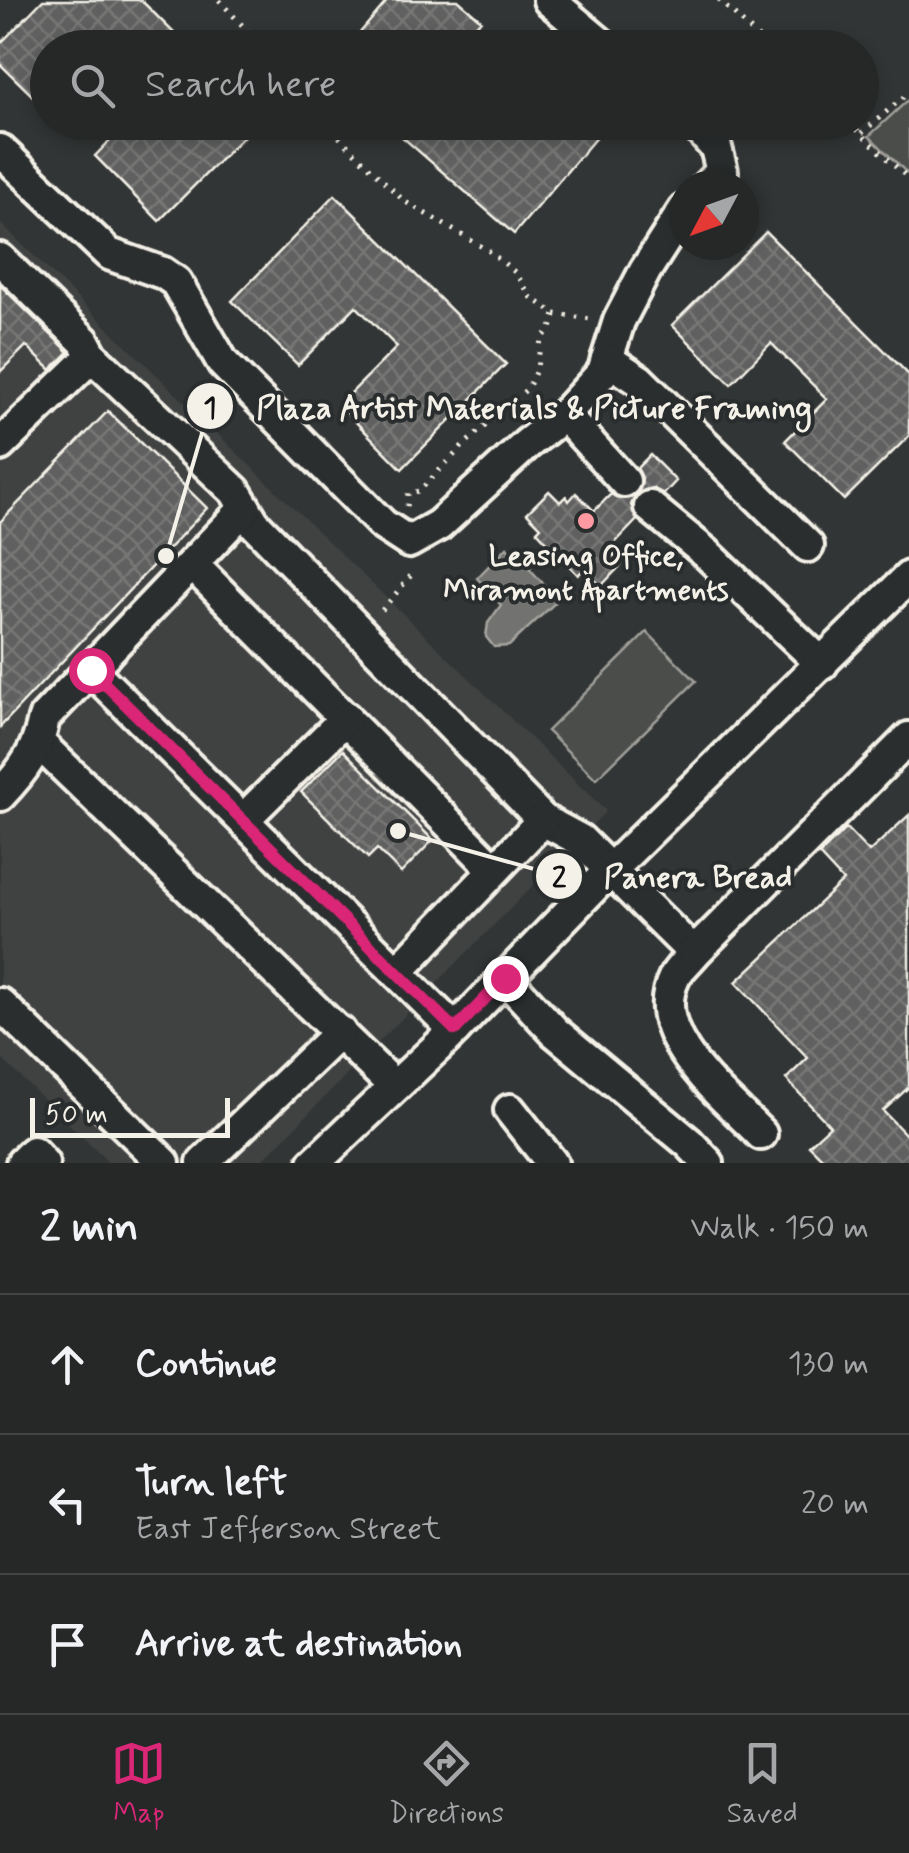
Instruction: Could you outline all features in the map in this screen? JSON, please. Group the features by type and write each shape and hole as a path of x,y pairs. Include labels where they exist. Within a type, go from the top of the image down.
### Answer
{"street":[{"path":"550,0 585,30"},
{"path":"709,140 716,148 722,170"},
{"path":"0,150 108,254 163,272 176,282 223,363 383,525 409,542 439,526 527,444 564,416 604,372 620,321 669,233"},
{"path":"0,260 84,341 92,356 236,491 254,523 543,820 575,836 694,953"},
{"path":"0,445 92,356"},
{"path":"608,359 638,380 808,546"},
{"path":"564,416 624,481"},
{"path":"650,507 706,552 822,664"},
{"path":"0,795 24,770 39,743 44,718 245,508"},
{"path":"192,564 494,869"},
{"path":"314,1163 455,1030 611,868 909,578"},
{"path":"91,670 455,1030"},
{"path":"244,819 346,718"},
{"path":"761,1134 676,1042 667,1004 674,977 909,738"},
{"path":"39,743 394,1086"},
{"path":"397,972 543,820"},
{"path":"505,978 555,1032 708,1163"},
{"path":"0,1004 164,1163"},
{"path":"204,1163 340,1032"},
{"path":"510,1110 552,1163"},
{"path":"22,1163 32,1152 43,1163"}],"path":[{"path":"219,0 246,30"},
{"path":"719,0 750,30"},
{"path":"879,119 909,92"},
{"path":"342,140 404,201 489,251 516,273 531,297 555,314 620,321"},
{"path":"868,140 909,179"},
{"path":"406,519 408,493 419,491 528,388 537,368 541,339 551,329 555,314"},
{"path":"382,610 412,573"}],"shaded area":[{"path":"909,99 909,175 873,140 879,140 879,127"},
{"path":"0,223 606,811 260,1163 109,1163 0,1057"},
{"path":"507,547 512,555 523,551 532,558 530,569 558,600 509,646 494,647 486,637 488,623 501,605 477,578"},
{"path":"647,632 696,681 596,779 547,731"}],"building":[{"path":"43,0 141,0 171,30 30,30 30,93 0,64 0,44"},
{"path":"388,0 458,0 481,20 472,30 362,30"},
{"path":"111,140 240,140 159,221 95,156"},
{"path":"406,140 594,140 514,234"},
{"path":"335,195 506,364 402,469 339,405 397,347 356,306 298,365 232,301"},
{"path":"766,232 909,375 909,436 844,500 785,441 827,399 771,343 731,384 672,325 738,260 759,260 759,239"},
{"path":"0,285 69,352 51,370 26,346 0,372"},
{"path":"108,411 207,508 0,727 0,522"},
{"path":"650,455 676,481 664,494 652,488 638,493 642,478 637,468"},
{"name":"Leasing Office, Miramont Apartments","path":"549,491 560,502 566,496 569,501 576,493 594,511 611,494 619,499 635,496 631,505 637,520 612,546 617,552 613,555 622,564 601,586 584,569 578,575 537,531 541,527 527,513"},
{"path":"343,750 433,840 401,873 377,849 368,858 301,792"},
{"path":"909,815 909,1087 883,1111 909,1138 909,1163 827,1163 809,1145 830,1126 786,1079 808,1058 736,982 843,881 819,855 846,828 869,852"}],"place":[{"name":"Leasing Office, Miramont Apartments","path":"586,521"},
{"name":"Plaza Artist Materials & Picture Framing","path":"166,556"},
{"name":"Panera Bread","path":"398,831"}],"route":[{"path":"91,670 455,1030 505,978"}]}
